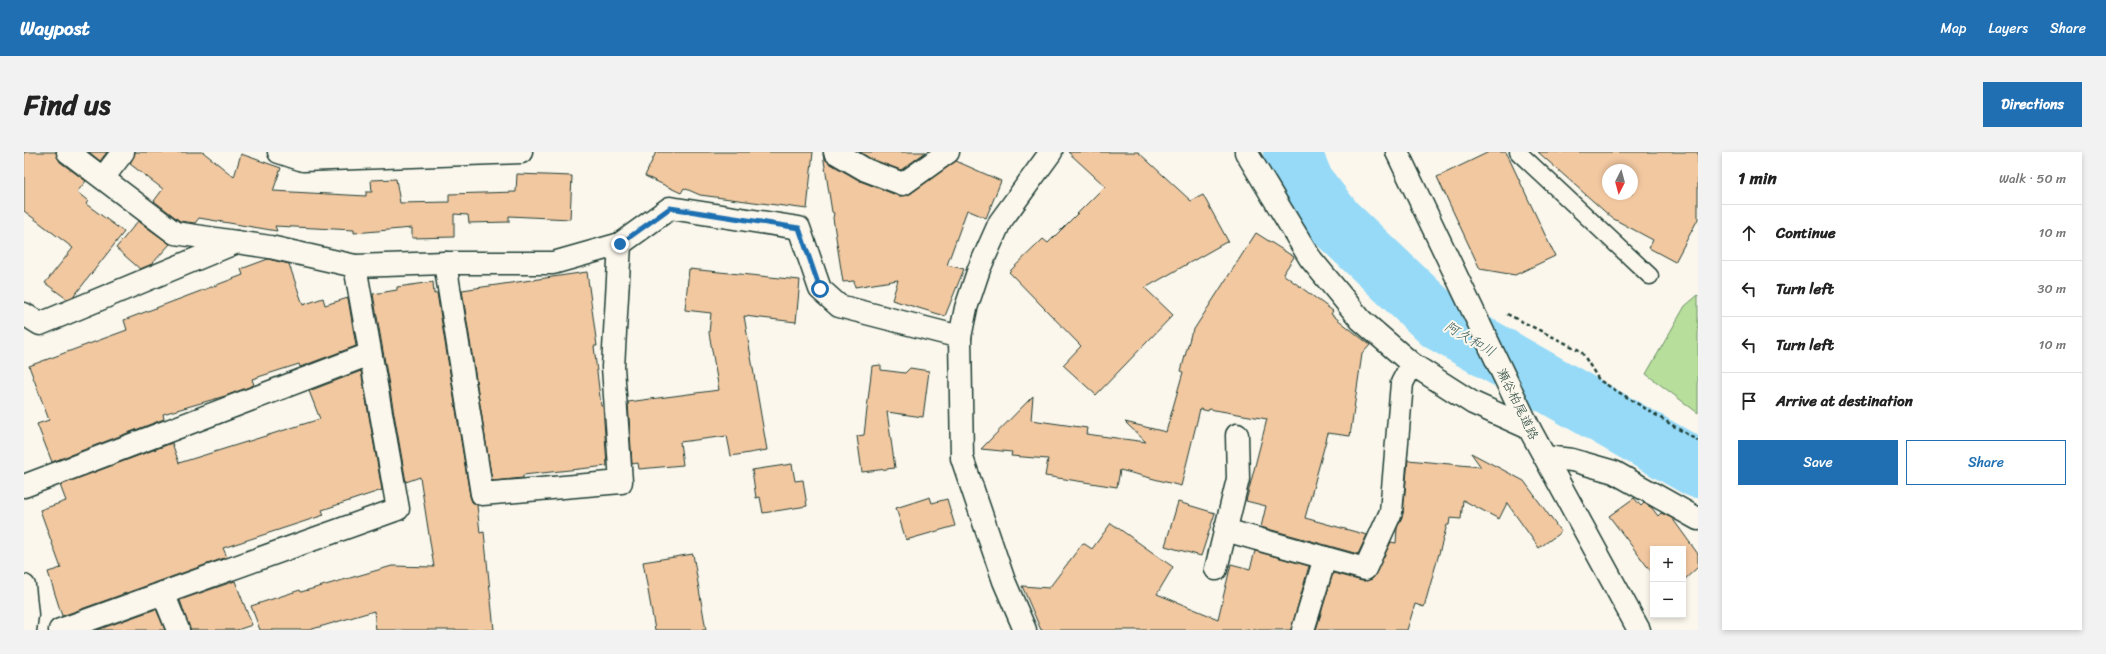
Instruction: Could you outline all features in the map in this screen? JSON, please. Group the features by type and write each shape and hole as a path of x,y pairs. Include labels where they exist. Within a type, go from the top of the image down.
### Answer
{"street":[{"path":"68,152 175,233 270,247 355,266 445,263 553,263 620,244 670,208 799,228 820,289 839,306 960,337"},
{"path":"103,178 123,152"},
{"path":"279,152 303,160 522,152"},
{"path":"835,152 866,170 903,184 948,152"},
{"path":"1246,152 1310,258 1361,320 1412,364 1473,403 1524,418"},
{"name":"瀬谷柏尾道路","path":"1397,152 1473,308 1524,418 1638,630"},
{"path":"1025,630 1004,581 962,458 960,337 966,308 979,269 1000,222 1049,153"},
{"path":"24,314 40,324 237,242"},
{"path":"445,263 482,494 621,482 613,367 620,244"},
{"path":"60,630 398,508 355,266"},
{"path":"24,486 370,354"},
{"path":"1225,530 1365,569 1391,512 1402,383 1412,364"},
{"path":"1216,569 1238,479 1237,435"},
{"path":"1545,457 1572,460 1614,472 1698,519"},
{"path":"1303,630 1325,558"},
{"path":"24,586 25,620"},
{"path":"163,593 178,630"}],"lane":[{"path":"1518,152 1650,276"}],"path":[{"path":"1503,312 1581,351 1599,380 1698,441"}],"green space":[{"path":"1698,295 1698,413 1646,374 1685,306"}],"building":[{"path":"24,152 56,152 60,162 86,181 77,192 88,201 86,204 124,232 74,296 67,299 45,283 73,248 24,211"},
{"path":"89,152 107,152 100,161"},
{"path":"135,152 203,152 234,177 241,154 281,168 273,191 366,196 366,192 372,192 371,180 396,179 400,203 449,202 449,194 516,192 517,174 572,176 570,219 509,216 509,222 469,223 468,215 454,214 454,237 412,238 412,228 354,233 354,230 275,226 277,231 199,218 195,223 180,221 154,201 163,189 130,164"},
{"path":"656,152 813,152 807,209 700,195 684,188 681,193 645,176"},
{"path":"860,152 926,152 901,170 871,159"},
{"path":"1068,152 1138,152 1191,201 1203,195 1228,241 1145,288 1173,315 1096,395 1063,365 1081,346 1009,272 1043,239 1048,243 1105,186"},
{"path":"1489,152 1506,152 1555,256 1515,275 1480,269 1437,177"},
{"path":"1538,152 1698,152 1698,219 1675,262 1649,248 1653,240 1612,218"},
{"path":"823,154 829,163 860,181 899,196 910,194 956,161 1001,181 986,218 967,210 947,265 964,269 945,316 892,300 898,280 855,287 854,281 843,282 833,218 834,213 832,212"},
{"path":"138,221 170,244 152,264 140,269 116,248"},
{"path":"1256,233 1294,257 1283,274 1333,311 1331,314 1370,345 1362,354 1350,436 1328,433 1305,518 1367,535 1358,554 1261,527 1266,506 1246,501 1267,419 1209,409 1208,411 1200,409 1181,486 1120,470 1117,487 1045,476 1048,459 1011,456 1012,452 981,449 1033,396 1031,420 1087,428 1086,434 1146,442 1125,422 1166,432 1183,372 1181,371 1191,334"},
{"path":"268,259 289,264 303,305 323,298 325,305 348,298 356,346 300,367 299,364 252,379 254,385 225,396 163,414 164,419 52,462 37,424 49,420 29,366 127,330 124,320 243,275 241,269"},
{"path":"689,269 800,280 796,322 744,316 767,450 731,456 727,436 680,442 683,465 639,469 638,463 632,464 628,402 719,390 709,333 711,313 685,310"},
{"path":"587,272 597,346 594,346 601,406 603,406 607,466 523,475 523,478 492,481 462,290"},
{"path":"433,282 434,294 437,293 470,496 472,502 477,505 480,533 484,532 494,630 376,630 374,611 309,630 260,630 251,606 300,590 301,592 392,566 434,567 420,477 406,482 373,294 397,290 397,287"},
{"path":"881,365 881,370 905,373 910,368 929,371 923,417 887,412 895,468 862,472 857,436 864,435 872,366"},
{"path":"361,371 382,490 322,510 324,515 223,548 227,557 62,616 48,572 61,568 40,510 66,501 60,485 172,443 179,463 320,419 309,391"},
{"path":"1471,453 1524,481 1561,532 1539,548 1507,503 1499,519 1463,500 1461,519 1450,518 1449,525 1447,525 1424,607 1415,604 1407,630 1316,630 1333,573 1362,581 1372,579 1391,542 1396,543 1397,528 1403,513 1408,460 1481,467"},
{"path":"792,464 795,481 803,480 807,506 763,513 760,497 756,498 752,470"},
{"path":"930,497 932,503 947,499 955,526 906,540 896,508"},
{"path":"1634,498 1641,506 1644,503 1652,508 1658,516 1661,513 1672,518 1698,554 1698,567 1686,578 1686,546 1650,546 1650,570 1609,516"},
{"path":"1178,502 1215,513 1201,556 1165,546"},
{"path":"1111,523 1173,567 1157,594 1218,619 1231,564 1250,569 1255,551 1309,566 1291,630 1041,630 1022,586 1049,588 1083,543 1092,549"},
{"path":"693,554 706,630 655,630 643,562"},
{"path":"235,581 252,625 237,630 190,630 180,600"},
{"path":"156,609 165,630 97,630"}],"waterway":[{"name":"阿久和川","path":"1292,152 1306,185 1336,223 1440,322 1698,469"}],"route":[{"path":"620,244 670,208 799,228 820,289"}]}
